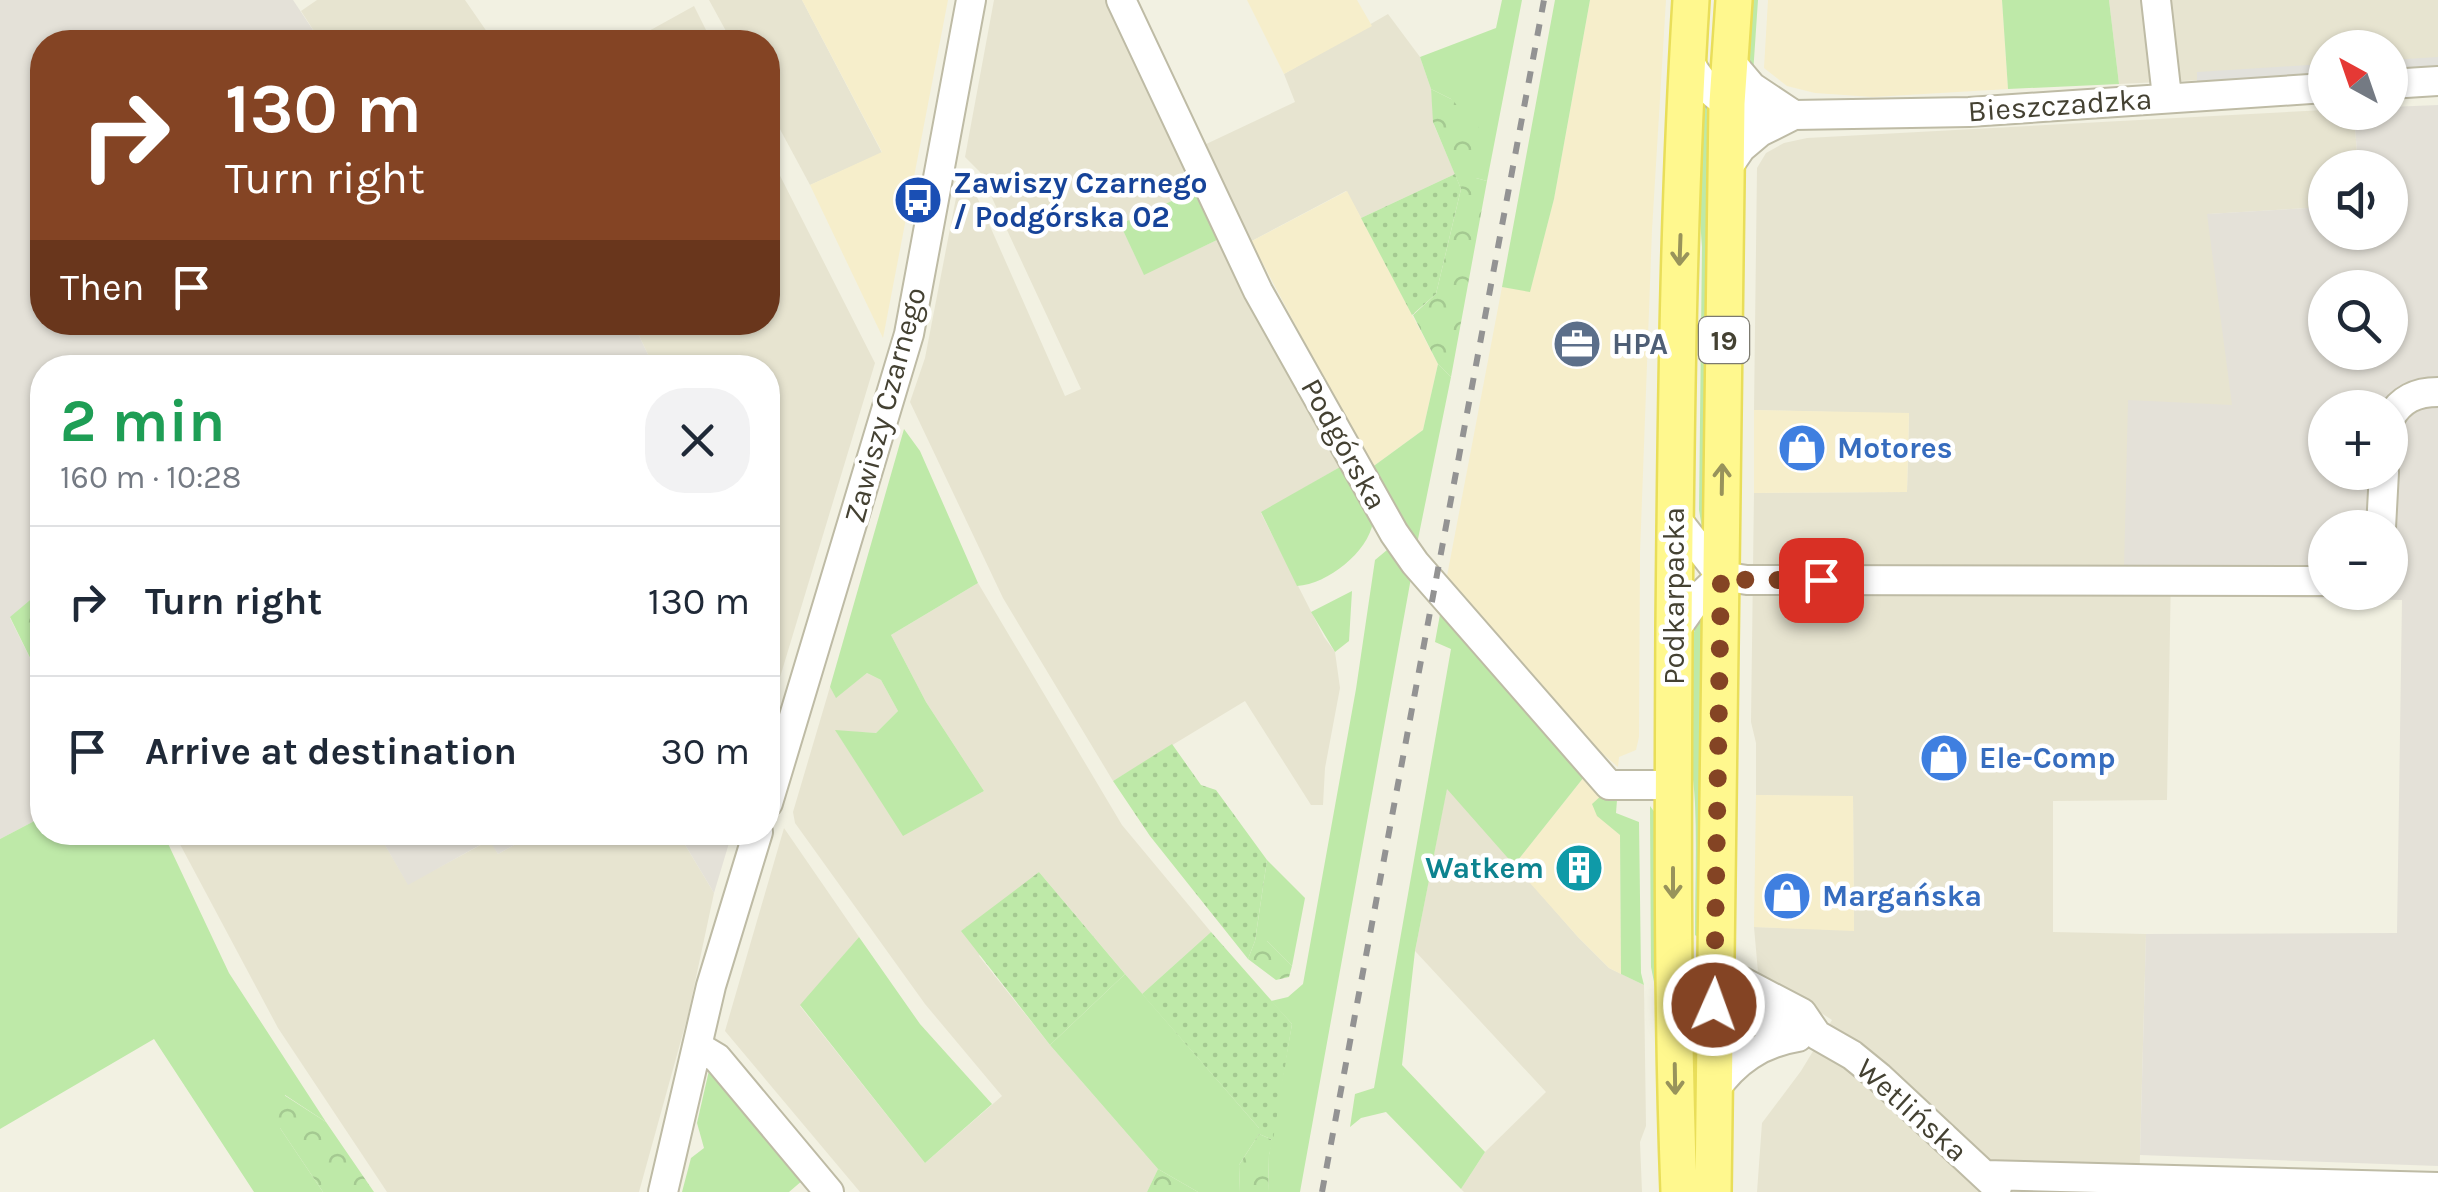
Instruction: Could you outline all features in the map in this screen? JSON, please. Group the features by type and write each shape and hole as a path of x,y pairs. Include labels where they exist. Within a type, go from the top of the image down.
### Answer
{"main road":[{"name":"Podkarpacka","path":"1678,1192 1673,982 1675,518 1682,152 1691,0"},
{"name":"Podkarpacka","path":"1712,1192 1727,104 1734,0"}],"street":[{"name":"Zawiszy Czarnego","path":"780,763 909,334 971,0"},
{"name":"Podgórska","path":"1122,0 1258,291 1404,548 1610,784 1673,785"},
{"path":"2156,0 2167,97"},
{"path":"1688,59 1699,81 1727,104"},
{"path":"1726,170 1741,148 1760,132 1788,118 1730,62"},
{"path":"2408,83 2438,81"},
{"name":"Bieszczadzka","path":"1727,104 1743,113 1788,118 1969,112 2308,89"},
{"path":"2408,398 2438,392"},
{"path":"1675,518 1721,576 1747,580 2308,581"},
{"path":"1674,632 1698,598 1721,576"},
{"path":"663,1192 711,986 754,845"},
{"name":"Wetlińska","path":"1673,982 1715,988 1806,1036 1852,1055 1994,1184"},
{"path":"1714,1090 1742,1058 1778,1040 1806,1036"},
{"path":"697,1046 718,1058 829,1192"},
{"path":"1994,1184 2438,1187"}],"shaded area":[{"path":"0,0 293,0 313,30 30,30 30,335 639,335 648,355 30,355 30,600 10,618 30,658 30,823 0,839"},
{"path":"317,0 465,0 486,30 313,30 301,11"},
{"path":"709,0 802,0 882,153 810,185 780,129 780,30 725,30"},
{"path":"802,0 948,0 883,338 810,185 882,152"},
{"path":"994,0 1106,0 1194,191 1120,224 1144,274 1217,240 1340,467 1261,513 1335,652 1340,688 1325,768 1323,805 1311,805 1245,701 1113,781 1003,598 910,402 925,358 961,172 978,199 1065,396 1081,389 980,172 965,157"},
{"path":"1247,0 1357,0 1372,26 1284,74"},
{"path":"1590,0 1666,0 1652,230 1640,553 1639,737 1636,750 1619,757 1618,767 1579,733 1447,576 1502,287 1530,291 1554,199"},
{"path":"1768,0 2002,0 2008,89 1873,97 1815,93 1787,86 1764,68"},
{"path":"2109,0 2438,0 2438,69 2408,70 2408,30 2308,30 2308,75 2119,84"},
{"path":"694,6 706,30 651,30"},
{"path":"1388,14 1420,57 1431,89 1434,125 1455,174 1361,218 1346,191 1248,243 1202,146 1295,102 1284,74"},
{"path":"2438,57 2438,71 2408,73 2408,59"},
{"path":"2308,65 2308,79 2197,86 2197,72"},
{"path":"2438,105 2438,1166 2140,1155 2146,934 2397,933 2402,610 2408,610 2408,510 2308,510 2308,598 2170,595 2171,572 2124,570 2128,400 2232,405 2207,214 2308,208 2308,250 2408,250 2408,150 2357,150 2355,130 2408,130 2408,106"},
{"path":"2308,111 2308,130 2355,130 2357,150 2308,150 2308,208 2208,214 2233,406 2128,401 2171,572 2167,800 2053,801 2053,932 2146,934 2139,1191 2150,1192 1757,1192 1762,1123 1801,1071 1832,1020 1758,972 1754,927 1854,930 1853,797 1756,795 1756,743 1751,722 1754,493 1907,492 1909,414 1754,410 1757,168 1766,153 1784,143 1807,138"},
{"path":"780,176 875,363 780,677 780,355 648,355 639,335 780,335"},
{"path":"1347,191 1438,364 1423,430 1371,468 1260,258 1248,243"},
{"path":"1754,410 1909,413 1907,492 1754,493"},
{"path":"978,583 1122,825 1211,932 1142,994 1039,872 979,956 1158,1169 1147,1192 860,1192 725,1031 784,828 859,937 800,1006 925,1163 1002,1096 925,1004 795,823 793,812 830,687 836,697 867,673 881,680 898,711 876,733 836,731 903,835 984,791 926,702 891,635"},
{"path":"1584,777 1603,794 1598,816 1620,835 1621,974 1609,968 1578,937 1514,865"},
{"path":"1447,787 1578,937 1609,968 1644,985 1646,1126 1640,1142 1642,1192 1461,1189 1485,1152 1546,1092 1415,951"},
{"path":"1756,795 1853,796 1854,931 1754,927"},
{"path":"180,845 385,845 408,884 481,845 493,845 498,854 514,845 685,845 714,893 688,1015 639,1192 387,1192 278,1028"},
{"path":"385,845 480,845 408,885"},
{"path":"492,845 514,845 498,854"},
{"path":"685,845 728,845 714,893"}],"green space":[{"path":"1502,0 1522,0 1487,181 1476,178 1451,99 1431,89 1420,57 1496,28"},
{"path":"1555,0 1590,0 1554,199 1530,292 1502,287"},
{"path":"1746,0 1758,0 1753,74 1744,52"},
{"path":"2002,0 2109,0 2119,84 2008,89"},
{"path":"1431,89 1451,99 1479,127 1476,178 1487,181 1451,377 1438,364 1413,315 1436,294 1461,189 1433,122"},
{"path":"1701,97 1715,115 1709,533 1703,534 1699,510 1702,247 1694,135"},
{"path":"1455,174 1461,189 1436,294 1412,315 1361,218"},
{"path":"1194,191 1217,240 1144,275 1120,224"},
{"path":"1438,364 1451,377 1417,544 1400,523 1371,468 1423,430"},
{"path":"904,429 920,451 978,583 891,635 926,702 984,791 903,836 835,730 876,733 898,711 881,680 867,673 836,698 830,687"},
{"path":"1340,467 1373,522 1370,533 1355,555 1333,573 1297,586 1261,512"},
{"path":"1387,550 1411,578 1300,1192 1268,1192 1269,1155 1292,1024 1271,1001 1288,997 1303,984 1375,560"},
{"path":"1352,591 1349,641 1335,652 1311,612"},
{"path":"30,600 30,658 10,617"},
{"path":"1441,609 1584,777 1514,865 1447,789 1415,951 1402,1065 1485,1152 1461,1189 1386,1112 1361,1118 1350,1127 1355,1094 1374,1088 1451,649 1435,642"},
{"path":"1703,614 1700,939 1695,935 1695,803 1685,682 1693,635"},
{"path":"1172,744 1201,785 1216,790 1267,860 1255,941 1248,959 1150,836 1113,781"},
{"path":"1603,794 1617,800 1616,813 1639,822 1644,985 1621,974 1620,835 1597,816 1592,804"},
{"path":"1650,806 1659,818 1661,982 1655,987 1651,967"},
{"path":"30,823 30,845 169,845 229,973 326,1122 285,1095 280,1128 323,1192 254,1192 154,1039 0,1129 0,839"},
{"path":"1267,860 1305,898 1292,966 1267,941 1255,941"},
{"path":"1039,872 1125,974 1050,1045 961,931"},
{"path":"1211,932 1292,1024 1273,1140 1259,1134 1259,1128 1142,994"},
{"path":"859,937 920,1024 992,1104 925,1163 800,1005"},
{"path":"1255,941 1267,941 1292,966 1289,977 1276,980 1248,959"},
{"path":"1125,974 1259,1128 1239,1165 1240,1192 1198,1192 1158,1169 1050,1045"},
{"path":"1698,1018 1701,1109 1689,1109 1690,1028"},
{"path":"710,1066 803,1180 789,1192 682,1192 691,1158 704,1148 697,1123"},
{"path":"284,1095 326,1122 374,1192 323,1192 280,1128 274,1104"},
{"path":"1259,1134 1273,1140 1268,1192 1240,1192 1239,1165"},
{"path":"1158,1169 1198,1192 1147,1192"}],"railway":[{"path":"1322,1192 1544,0"}],"place":[{"name":"Zawiszy Czarnego / Podgórska 02","path":"918,200"},
{"name":"HPA","path":"1577,344"},
{"name":"Motores","path":"1802,448"},
{"name":"Ele-Comp","path":"1944,758"},
{"name":"Watkem","path":"1579,868"},
{"name":"Margańska","path":"1787,896"}],"route":[{"path":"1714,1005 1721,576 1821,580"}]}
